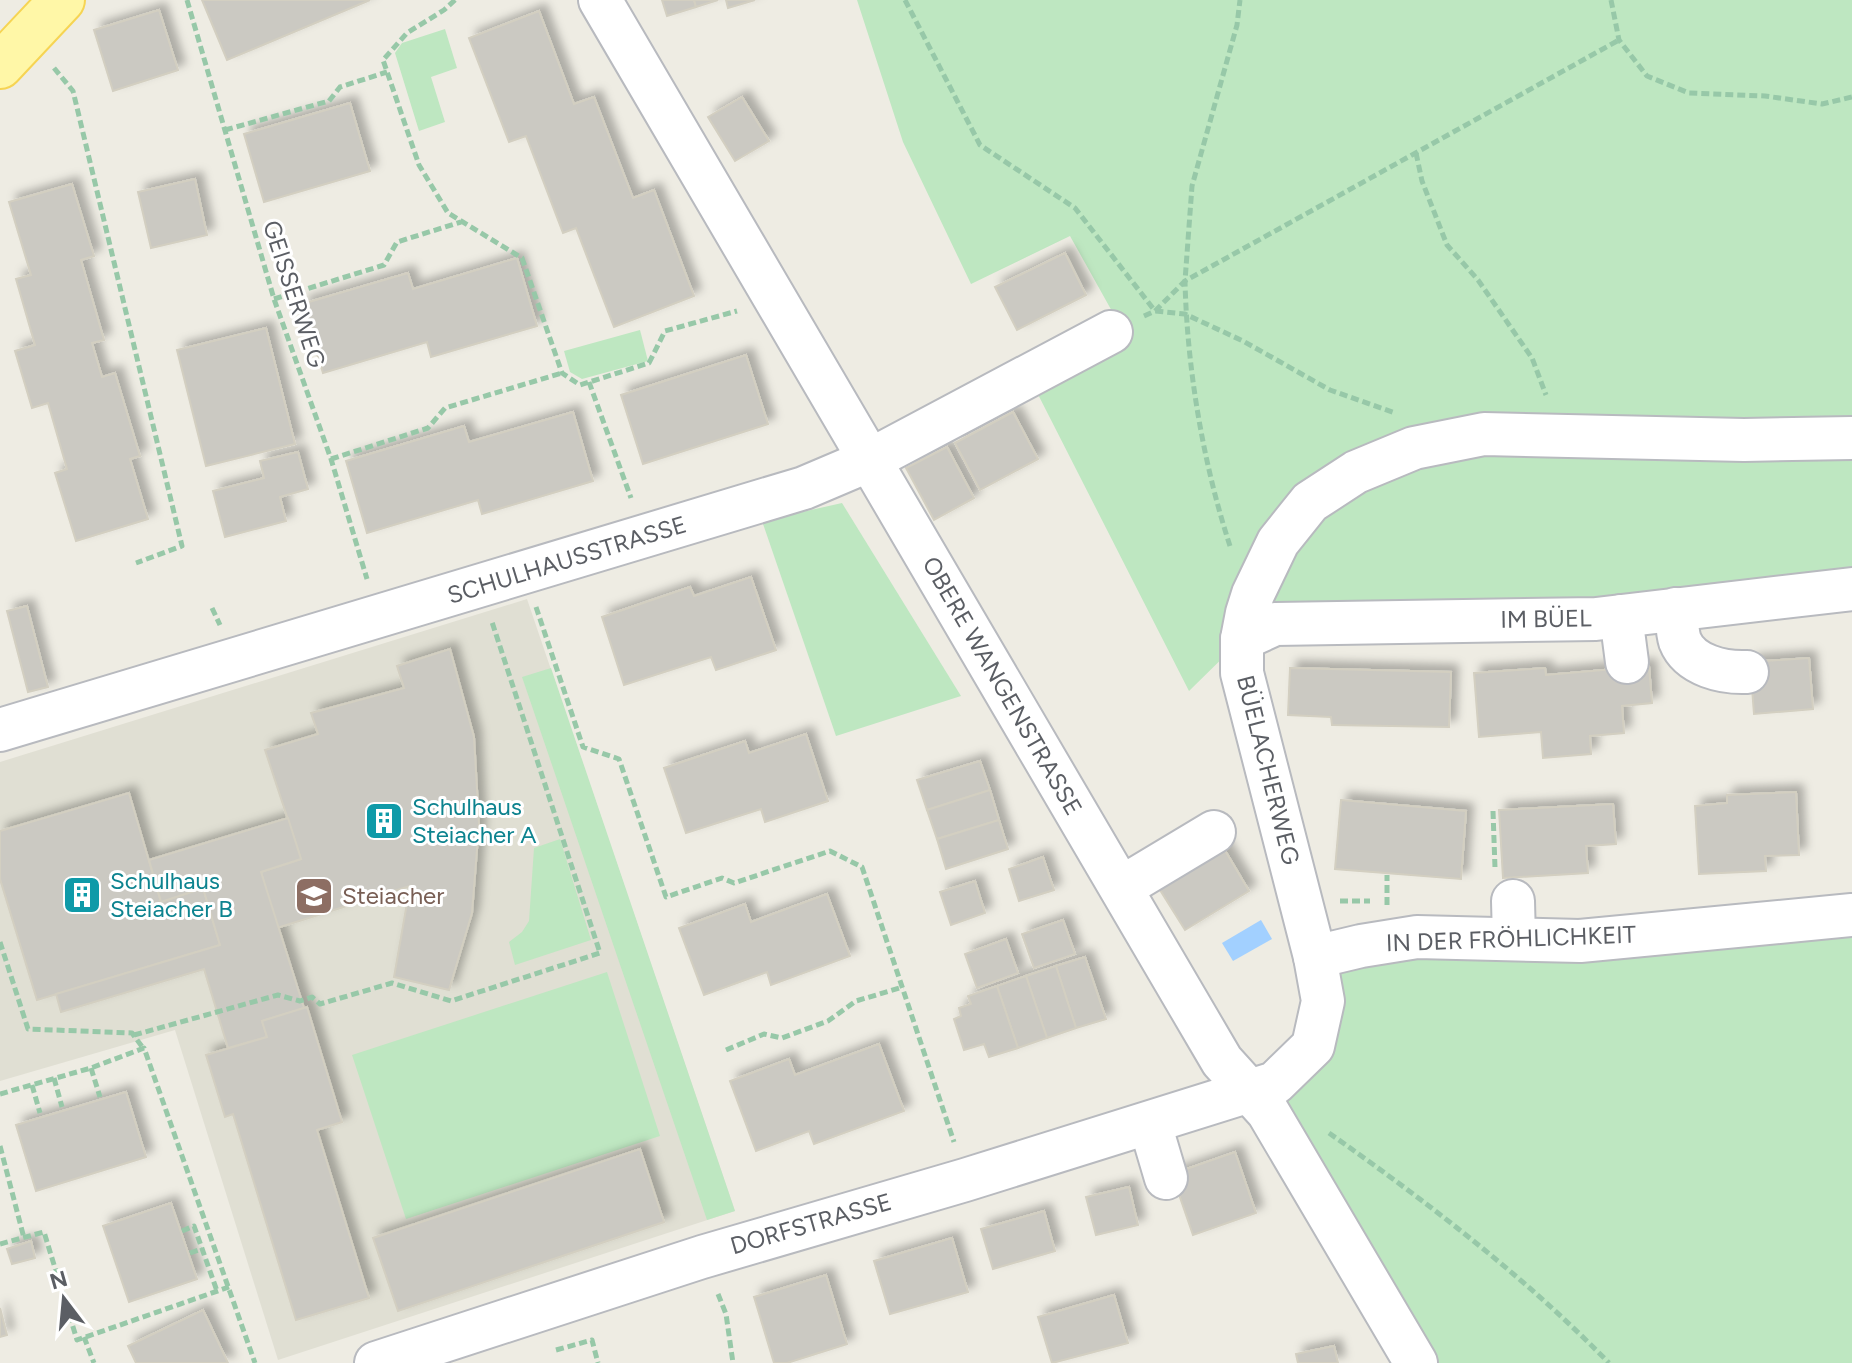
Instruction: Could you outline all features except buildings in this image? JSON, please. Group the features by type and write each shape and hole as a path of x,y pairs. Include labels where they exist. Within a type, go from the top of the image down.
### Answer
{"main road":[{"path":"0,66 62,0"}],"street":[{"name":"OBERE WANGENSTRASSE","path":"600,0 1222,1061 1268,1112 1416,1363"},
{"name":"SCHULHAUSSTRASSE","path":"0,730 804,488 870,460 1111,332"},
{"name":"BÜELACHERWEG","path":"1246,1091 1283,1078 1313,1046 1323,1001 1315,957 1242,673 1242,639 1253,594 1278,542 1310,502 1356,472 1414,448 1484,434 1744,440 1852,438"},
{"name":"IM BÜEL","path":"1242,639 1275,624 1580,619 1852,589"},
{"path":"1676,609 1680,642 1696,660 1731,672 1747,672"},
{"path":"1621,616 1627,662"},
{"path":"1120,885 1134,880 1214,832"},
{"name":"IN DER FRÖHLICHKEIT","path":"1315,957 1417,937 1507,904 1580,941 1734,911 1852,915"},
{"name":"DORFSTRASSE","path":"376,1363 702,1257 1150,1124 1246,1091"},
{"path":"1150,1124 1166,1178"}],"path":[{"name":"GEISSERWEG","path":"187,0 274,299 331,459 368,583"},
{"path":"455,0 407,33 383,60 419,165 448,213 522,258 562,373 580,385 649,363 665,331 746,308"},
{"path":"905,0 980,145 1075,208 1155,311 1185,314 1243,341 1330,390 1405,417"},
{"path":"1240,0 1237,25 1192,186 1185,314 1215,500 1240,577 1253,594"},
{"path":"1611,0 1619,40 1647,76 1689,93 1765,96 1822,104 1852,97"},
{"path":"1111,332 1155,311 1185,281 1619,40"},
{"path":"48,64 57,69 73,91 182,546 136,563"},
{"path":"225,130 329,101 340,87 387,72"},
{"path":"1416,153 1422,181 1447,245 1478,280 1532,358 1546,395 1544,435"},
{"path":"274,299 384,265 397,242 462,222"},
{"path":"331,459 428,428 445,408 562,373"},
{"path":"589,382 634,505"},
{"path":"525,572 583,747 619,759 666,897 722,878 734,883 830,851 862,867 955,1146"},
{"path":"134,1035 278,995 300,1001 312,997 320,1004 392,983 451,1001 600,953 491,617"},
{"path":"1493,811 1507,904"},
{"path":"0,942 28,1029 132,1033 144,1048 255,1363"},
{"path":"726,1050 764,1034 782,1038 828,1021 856,1001 903,987"},
{"path":"0,1094 91,1068 144,1048"},
{"path":"91,1068 100,1097"},
{"path":"54,1078 62,1107"},
{"path":"32,1085 40,1113"},
{"path":"1326,1131 1439,1212 1609,1363"},
{"path":"0,1149 4,1175 24,1238"},
{"path":"182,1231 194,1226 217,1291"},
{"path":"0,1244 44,1232 77,1340 229,1287"},
{"path":"190,1253 202,1249"},
{"path":"702,1257 706,1273 726,1314 733,1363"},
{"path":"84,1337 94,1363"},
{"path":"592,1340 598,1363"}],"shaded area":[{"name":"Steiacher","path":"527,599 735,1211 278,1360 175,1030 0,1081 0,762"}],"green space":[{"path":"857,0 1852,0 1852,589 1242,639 1189,691 1022,363 1113,313 1070,236 971,284 903,142"},
{"path":"445,29 457,68 431,77 445,122 419,131 395,53 402,43"},
{"path":"640,330 648,361 582,379 570,372 564,351"},
{"path":"842,503 961,696 836,736 762,521"},
{"path":"551,668 735,1211 707,1220 522,677"},
{"path":"560,839 591,940 515,965 509,942 522,932 529,921 534,848"},
{"path":"1852,915 1852,1363 1416,1363 1275,1083 1283,1078 1315,957"},
{"path":"607,972 660,1136 406,1219 352,1055"}],"water":[{"path":"1261,920 1272,939 1233,961 1222,943"}],"place":[{"name":"Schulhaus Steiacher A","path":"384,821"},
{"name":"Schulhaus Steiacher B","path":"82,895"},
{"name":"Steiacher","path":"314,896"}]}
